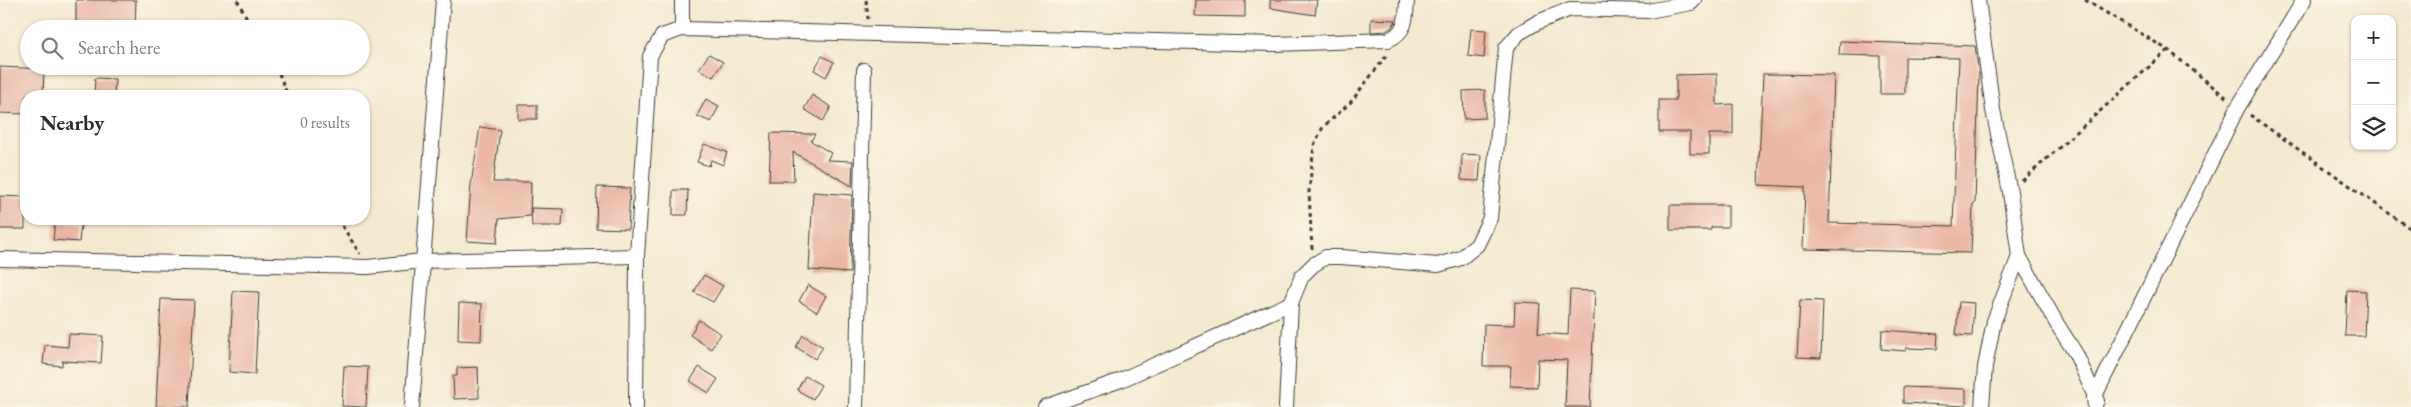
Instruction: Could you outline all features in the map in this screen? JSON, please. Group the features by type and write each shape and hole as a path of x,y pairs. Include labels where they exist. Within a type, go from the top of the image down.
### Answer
{"street":[{"path":"412,407 443,0"},
{"path":"682,0 682,29"},
{"path":"636,407 637,256 650,56 662,36 682,29 868,32 1274,44 1388,40 1399,35 1405,26 1407,0"},
{"path":"1286,407 1291,303 1302,276 1313,265 1326,257 1394,260 1438,265 1461,258 1477,245 1490,218 1506,48 1519,33 1538,22 1570,9 1648,11 1694,0"},
{"path":"1978,0 1993,110 2010,192 2019,256 2056,324 2076,354 2097,404"},
{"path":"2097,404 2238,107 2304,0"},
{"path":"856,407 864,70"},
{"path":"0,259 368,267 422,261 637,256"},
{"path":"1982,407 1985,367 1994,321 2019,256"},
{"path":"1045,407 1121,380 1291,303"}],"path":[{"path":"237,0 248,20"},
{"path":"866,0 868,32"},
{"path":"2085,0 2168,50 2238,107 2411,229"},
{"path":"1313,265 1309,192 1314,145 1323,127 1350,103 1382,62 1399,35"},
{"path":"2010,192 2168,50"},
{"path":"280,75 286,90"},
{"path":"342,225 368,267"}],"building":[{"path":"76,0 136,0 135,20 76,20"},
{"path":"1196,0 1245,0 1245,17 1195,16"},
{"path":"1270,0 1317,0 1315,15 1270,8"},
{"path":"1371,19 1396,20 1392,27 1386,31 1371,32"},
{"path":"1471,29 1486,30 1484,58 1468,56"},
{"path":"1840,41 1975,46 1979,75 1975,204 1973,204 1971,253 1803,249 1805,187 1758,185 1763,74 1834,75 1829,223 1953,226 1959,58 1905,57 1905,94 1880,94 1880,56 1839,55"},
{"path":"709,54 723,62 713,77 699,69"},
{"path":"822,56 834,62 826,77 814,70"},
{"path":"0,67 20,68 20,75 44,75 43,90 20,90 20,114 0,113"},
{"path":"1717,74 1717,105 1733,104 1733,134 1709,134 1709,154 1690,154 1690,132 1659,132 1659,100 1676,100 1676,75"},
{"path":"95,78 115,79 114,90 94,90"},
{"path":"1485,90 1485,118 1464,119 1463,91"},
{"path":"812,95 831,107 823,121 804,109"},
{"path":"706,99 719,106 711,122 697,116"},
{"path":"518,105 537,105 537,119 518,119"},
{"path":"480,127 500,130 493,182 531,182 530,216 499,219 497,243 467,241 471,184"},
{"path":"771,133 815,134 811,141 831,153 827,160 853,161 852,186 793,152 794,181 769,181"},
{"path":"704,144 727,152 723,165 711,160 709,166 697,162"},
{"path":"1462,154 1481,155 1479,181 1461,180"},
{"path":"597,187 630,188 628,229 596,228"},
{"path":"673,190 688,190 687,215 673,215"},
{"path":"813,192 852,195 850,273 809,270"},
{"path":"0,196 20,197 20,225 25,225 25,229 0,229"},
{"path":"1670,205 1728,205 1728,227 1711,227 1711,230 1670,230"},
{"path":"531,208 563,209 562,226 532,226"},
{"path":"55,225 81,225 79,242 53,240"},
{"path":"704,275 723,286 713,302 694,292"},
{"path":"808,285 826,296 817,312 799,301"},
{"path":"1570,290 1595,291 1590,407 1565,407 1567,360 1538,359 1537,387 1510,386 1511,366 1483,366 1484,324 1514,325 1515,302 1540,303 1538,333 1568,335"},
{"path":"2347,290 2366,291 2364,336 2345,336"},
{"path":"233,291 259,292 255,374 229,372"},
{"path":"161,299 194,300 189,407 156,407"},
{"path":"1800,300 1823,301 1821,358 1797,357"},
{"path":"1959,302 1974,303 1972,336 1956,335"},
{"path":"459,303 482,304 481,341 458,340"},
{"path":"699,320 721,334 711,349 690,335"},
{"path":"1882,330 1938,334 1937,349 1906,348 1906,351 1881,349"},
{"path":"69,334 103,336 101,363 62,361 62,366 43,364 45,345 68,347"},
{"path":"803,335 823,347 815,359 796,347"},
{"path":"344,366 368,367 366,407 342,406"},
{"path":"478,367 479,398 454,399 453,376 457,376 457,368"},
{"path":"699,367 718,379 709,393 690,381"},
{"path":"805,376 821,385 813,399 797,390"},
{"path":"1903,387 1966,389 1966,406 1903,403"}]}
